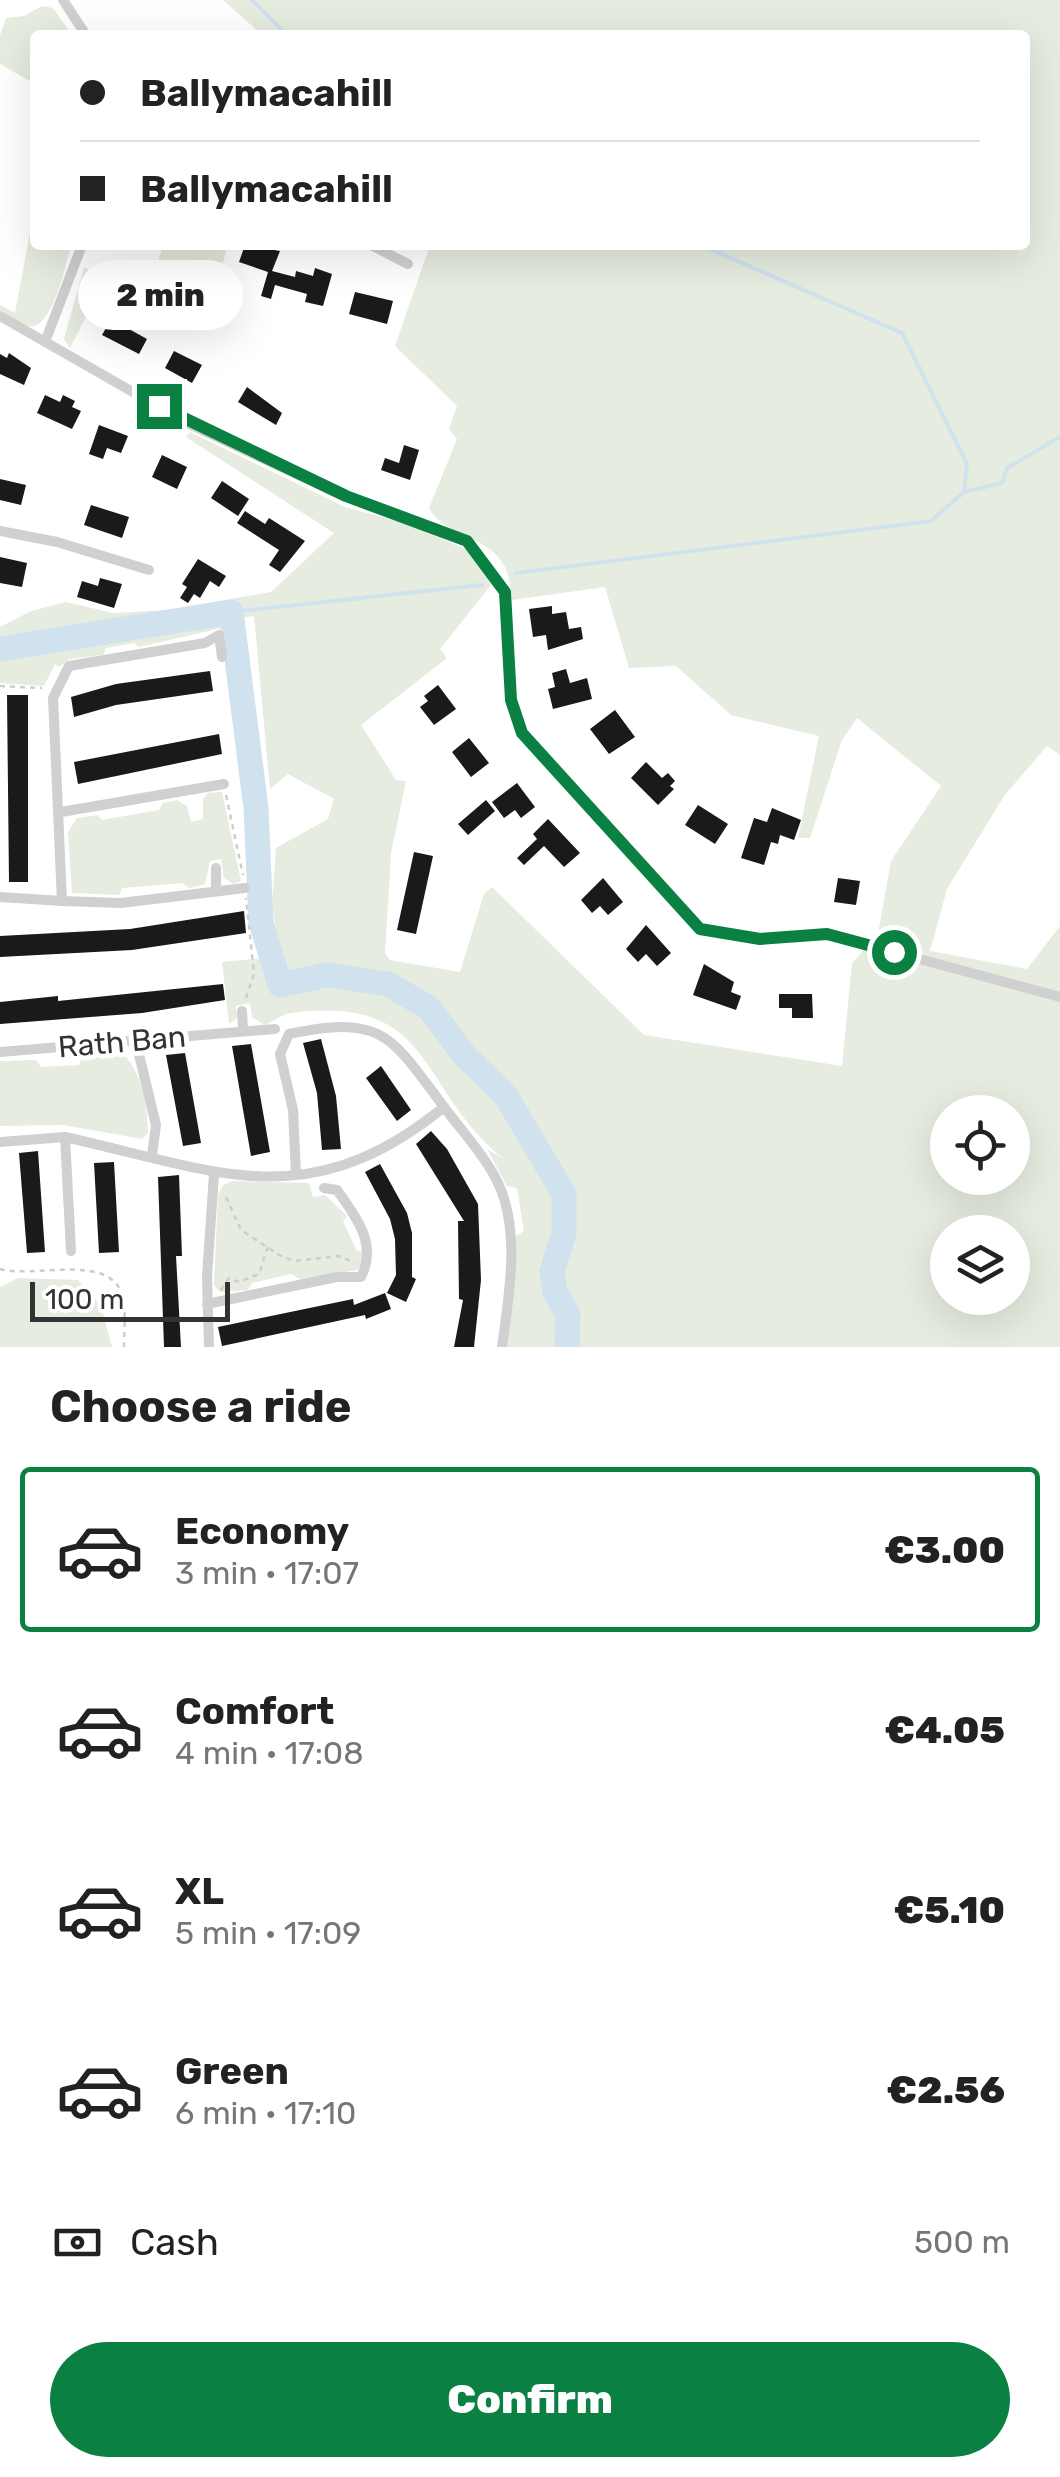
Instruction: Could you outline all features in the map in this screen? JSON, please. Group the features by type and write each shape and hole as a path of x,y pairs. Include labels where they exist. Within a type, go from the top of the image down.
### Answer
{"street":[{"path":"63,0 83,30"},
{"path":"45,342 80,250"},
{"path":"381,250 408,264"},
{"path":"0,316 187,423 346,496 467,541 505,592 511,700 522,733 700,929 760,939 827,934 1060,997"},
{"path":"0,532 57,542 150,570"},
{"path":"62,901 53,698 69,666 205,643 219,635 222,657"},
{"path":"61,812 197,792 224,784"},
{"path":"197,792 199,804"},
{"path":"216,868 216,891"},
{"path":"0,897 121,902 246,888"},
{"path":"242,1011 243,1032"},
{"path":"296,1176 293,1110 280,1054 289,1034 334,1024 365,1026 397,1045 496,1177 507,1210 509,1294 502,1347"},
{"name":"Rath Ban","path":"0,1052 275,1029"},
{"path":"136,1042 156,1125 152,1155"},
{"path":"0,1142 65,1137 152,1155 214,1174 258,1179 296,1176 354,1163 402,1141 444,1107"},
{"path":"65,1137 71,1250"},
{"path":"209,1347 207,1304 214,1174"},
{"path":"207,1304 337,1277 361,1277 370,1260 366,1238 337,1190 324,1188"}],"path":[{"path":"0,686 47,688 53,698"},
{"path":"212,1190 221,1190 231,1203 242,1230 294,1261 338,1256 365,1269"},
{"path":"222,1301 225,1280 250,1280 259,1274 268,1246"},
{"path":"0,1270 96,1272 113,1279 123,1297 124,1347"}],"shaded area":[{"path":"223,0 1060,0 1060,755 1047,746 1004,796 947,889 930,951 1027,969 1060,926 1060,1347 507,1347 515,1237 524,1231 517,1188 507,1186 487,1149 504,1159 476,1132 419,1053 399,1032 373,1018 338,1011 291,1013 264,1025 252,1017 250,1003 236,1006 237,1018 229,1024 222,962 263,958 266,974 283,971 272,905 276,848 328,819 334,799 288,774 270,789 254,616 45,644 227,622 232,666 222,628 139,647 134,643 106,648 103,655 70,659 59,667 55,664 44,686 0,683 0,627 31,611 66,602 113,613 168,610 271,592 334,533 186,437 190,432 345,507 411,525 467,550 484,568 491,585 440,649 447,658 361,725 396,780 406,781 391,853 385,953 390,960 460,972 484,894 492,887 644,1035 842,1066 852,963 878,934 891,861 941,786 857,718 842,740 810,838 798,838 819,736 731,715 676,666 629,668 605,587 512,600 507,571 498,556 436,518 429,508 457,439 449,429 457,406 395,346 428,250 1030,250 1030,30 256,30"},
{"path":"42,6 53,8 68,30 30,30 30,81 0,64 0,35 6,18 24,16"},
{"path":"30,233 30,250 70,250 45,318 29,326 0,310 0,305 15,313"},
{"path":"161,250 227,250 204,327 148,293"},
{"path":"84,267 106,278 70,348 64,339"},
{"path":"222,792 241,881 233,884 224,878 221,859 210,861 205,884 190,888 182,883 122,888 119,895 72,893 68,832 77,818 98,815 102,820 159,810 163,803 177,800 187,806 191,822 203,819 203,799 208,793"},
{"path":"125,1056 136,1072 145,1102 148,1133 142,1139 64,1125 0,1126 0,1061 36,1060 41,1067 79,1065 82,1058"},
{"path":"233,1181 309,1183 313,1197 325,1195 347,1216 343,1221 357,1251 362,1251 363,1265 357,1270 300,1279 291,1274 252,1283 248,1290 220,1292 214,1285 218,1195 223,1185"},
{"path":"18,1278 78,1280 101,1306 112,1347 0,1347 0,1287"}],"building":[{"path":"243,250 274,250 280,251 272,271 295,277 296,271 313,276 315,268 332,274 323,306 305,302 307,294 275,285 271,299 261,296 268,272 239,262"},
{"path":"355,292 393,301 387,324 349,314"},
{"path":"111,319 147,339 139,354 102,335"},
{"path":"174,351 202,365 192,383 165,368"},
{"path":"9,353 31,368 24,385 0,374 0,354 7,358"},
{"path":"247,387 282,413 276,425 238,402"},
{"path":"45,395 60,402 63,395 75,401 72,407 81,411 72,429 37,413"},
{"path":"99,425 128,436 121,453 107,448 103,459 89,454"},
{"path":"404,445 419,450 410,480 381,470 385,458 399,463"},
{"path":"162,455 187,467 177,489 152,477"},
{"path":"0,479 26,485 21,505 0,500"},
{"path":"222,481 249,499 238,516 211,498"},
{"path":"91,505 129,517 122,538 84,525"},
{"path":"245,511 265,524 269,518 305,541 280,572 269,565 279,550 237,523"},
{"path":"0,557 27,563 22,587 0,583"},
{"path":"198,559 226,576 219,587 210,581 200,598 194,594 188,603 180,598 187,587 182,584"},
{"path":"100,578 122,584 114,608 77,597 82,581 98,586"},
{"path":"552,606 552,614 566,612 569,629 581,627 583,639 548,650 546,635 533,637 529,609"},
{"path":"566,669 570,683 587,678 592,699 553,709 548,689 555,687 552,673"},
{"path":"210,671 213,691 116,705 74,717 71,697 116,684"},
{"path":"438,685 456,709 434,725 420,707 428,701 424,696"},
{"path":"7,695 28,695 28,882 9,882"},
{"path":"615,710 635,737 609,754 590,729"},
{"path":"219,734 222,754 78,784 74,762"},
{"path":"469,738 489,763 471,777 452,752"},
{"path":"646,762 662,778 668,773 675,781 670,786 674,789 658,805 631,778"},
{"path":"517,783 535,807 521,818 515,810 504,818 492,802"},
{"path":"486,800 495,811 468,835 458,824"},
{"path":"698,805 728,824 715,844 685,825"},
{"path":"772,808 801,820 794,840 780,835 778,844 771,842 764,865 741,858 754,818 767,822"},
{"path":"548,819 580,853 564,867 544,846 524,865 517,858 537,839 533,834"},
{"path":"414,852 433,856 416,934 397,930"},
{"path":"603,878 623,902 608,915 600,906 592,913 581,900"},
{"path":"838,878 860,881 856,905 834,902"},
{"path":"244,911 246,933 132,950 0,957 0,936 130,929"},
{"path":"646,925 671,953 657,966 646,954 638,962 626,949"},
{"path":"704,964 734,982 731,992 741,996 736,1010 693,995"},
{"path":"223,984 225,1000 142,1013 0,1024 0,1002 58,996 58,1001"},
{"path":"779,994 812,994 813,1018 792,1018 792,1008 779,1008"},
{"path":"321,1039 336,1096 341,1149 322,1150 317,1093 303,1043"},
{"path":"251,1044 270,1152 251,1156 232,1046"},
{"path":"185,1053 201,1143 183,1146 166,1055"},
{"path":"381,1066 411,1110 397,1121 366,1078"},
{"path":"431,1131 447,1149 478,1204 481,1280 474,1347 454,1347 463,1300 459,1299 458,1221 464,1221 416,1144"},
{"path":"38,1151 45,1252 27,1253 19,1153"},
{"path":"114,1162 119,1252 99,1253 94,1163"},
{"path":"380,1164 407,1213 412,1233 412,1277 416,1279 406,1302 387,1293 396,1275 395,1239 390,1219 365,1172"},
{"path":"179,1175 182,1256 176,1256 181,1347 164,1347 158,1177"},
{"path":"385,1293 391,1309 366,1319 365,1315 222,1346 218,1327 353,1299 354,1305"}],"waterway":[{"path":"252,0 282,30"},
{"path":"712,250 902,333 967,464 964,492"},
{"path":"516,573 931,521 964,492 1002,483 1007,468 1060,437"},
{"path":"231,612 482,585"},
{"path":"0,649 231,612 256,808 261,922 280,985 327,975 388,984 429,1008 464,1055 506,1096 564,1194 564,1233 552,1272 555,1292 568,1315 567,1347"}],"route":[{"path":"159,406 187,423 346,496 467,541 505,592 511,700 522,733 700,929 760,939 827,934 894,952"}]}
